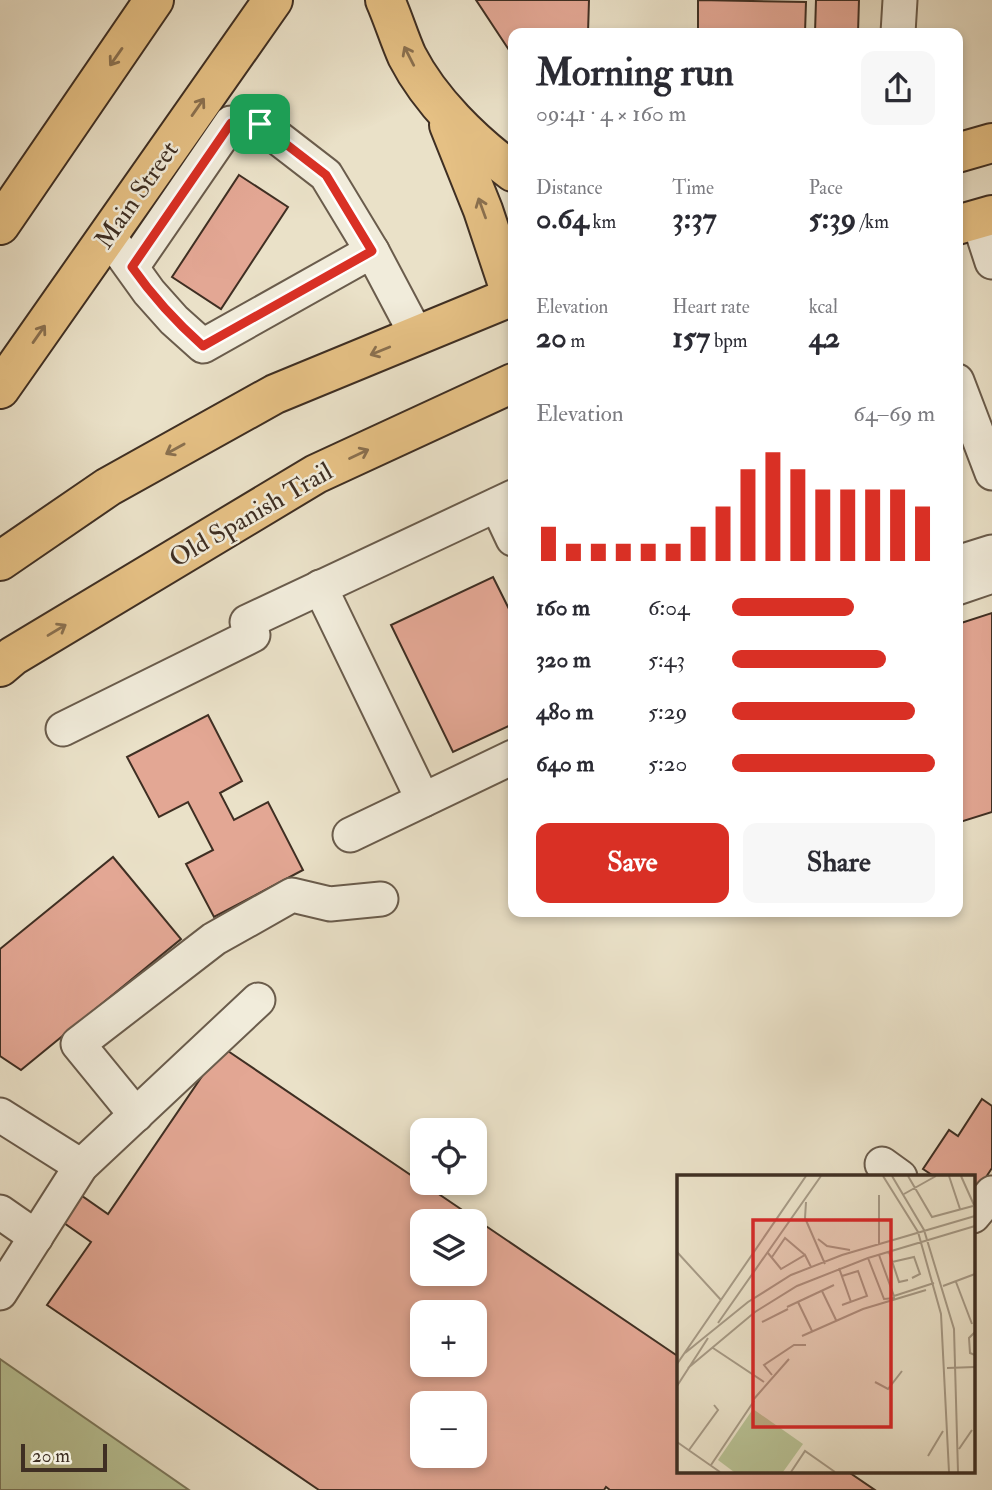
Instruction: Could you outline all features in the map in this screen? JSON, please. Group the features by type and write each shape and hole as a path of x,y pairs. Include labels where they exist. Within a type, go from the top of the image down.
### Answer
{"main road":[{"path":"0,225 154,0"},
{"name":"Main Street","path":"0,389 273,0"},
{"path":"385,0 408,57 442,107 488,154 508,168"},
{"path":"442,107 483,211 508,286"},
{"path":"963,151 992,143"},
{"path":"0,561 108,487 275,394 508,300"},
{"name":"Old Spanish Trail","path":"4,654 316,474 508,385"}],"lane":[{"path":"898,28 900,0"},
{"path":"132,267 231,123 260,124 326,175 372,251 417,335"},
{"path":"976,220 992,262"},
{"path":"108,235 149,292 174,320 203,346 372,251"},
{"path":"963,397 992,473"},
{"path":"63,729 320,587 505,501"},
{"path":"963,562 992,552"},
{"path":"963,586 992,576"},
{"path":"320,587 423,800"},
{"path":"350,835 508,759"},
{"path":"136,1115 78,1044 214,939 292,895 330,904 381,899"},
{"path":"3,1300 36,1237 81,1166 258,1000"},
{"path":"0,1115 81,1166"},
{"path":"974,1215 992,1193"},
{"path":"0,1212 36,1237"}],"green space":[{"path":"0,1359 189,1490 0,1490"}],"building":[{"path":"476,0 589,0 588,28 508,28 508,48"},
{"path":"698,0 806,2 805,28 698,28"},
{"path":"816,0 859,0 858,28 815,28"},
{"path":"239,175 288,207 221,309 172,277"},
{"path":"493,577 508,607 508,726 453,752 391,625"},
{"path":"992,613 992,812 963,821 963,622"},
{"path":"208,715 242,781 220,793 234,820 268,802 303,870 214,917 186,864 213,850 188,802 159,817 127,757"},
{"path":"113,857 181,939 21,1070 0,1056 0,949"},
{"path":"222,1047 410,1175 410,1195 440,1195 461,1209 410,1209 410,1286 487,1286 487,1227 677,1356 677,1472 848,1472 875,1490 610,1490 606,1487 604,1490 319,1490 47,1305 91,1242 64,1223 82,1196 108,1214"},
{"path":"982,1099 992,1106 992,1168 974,1195 974,1175 932,1175 923,1169 949,1130 958,1136"}],"route":[{"path":"231,123 260,124 326,175 372,251 203,346 174,320 149,292 132,267 231,123"}]}
